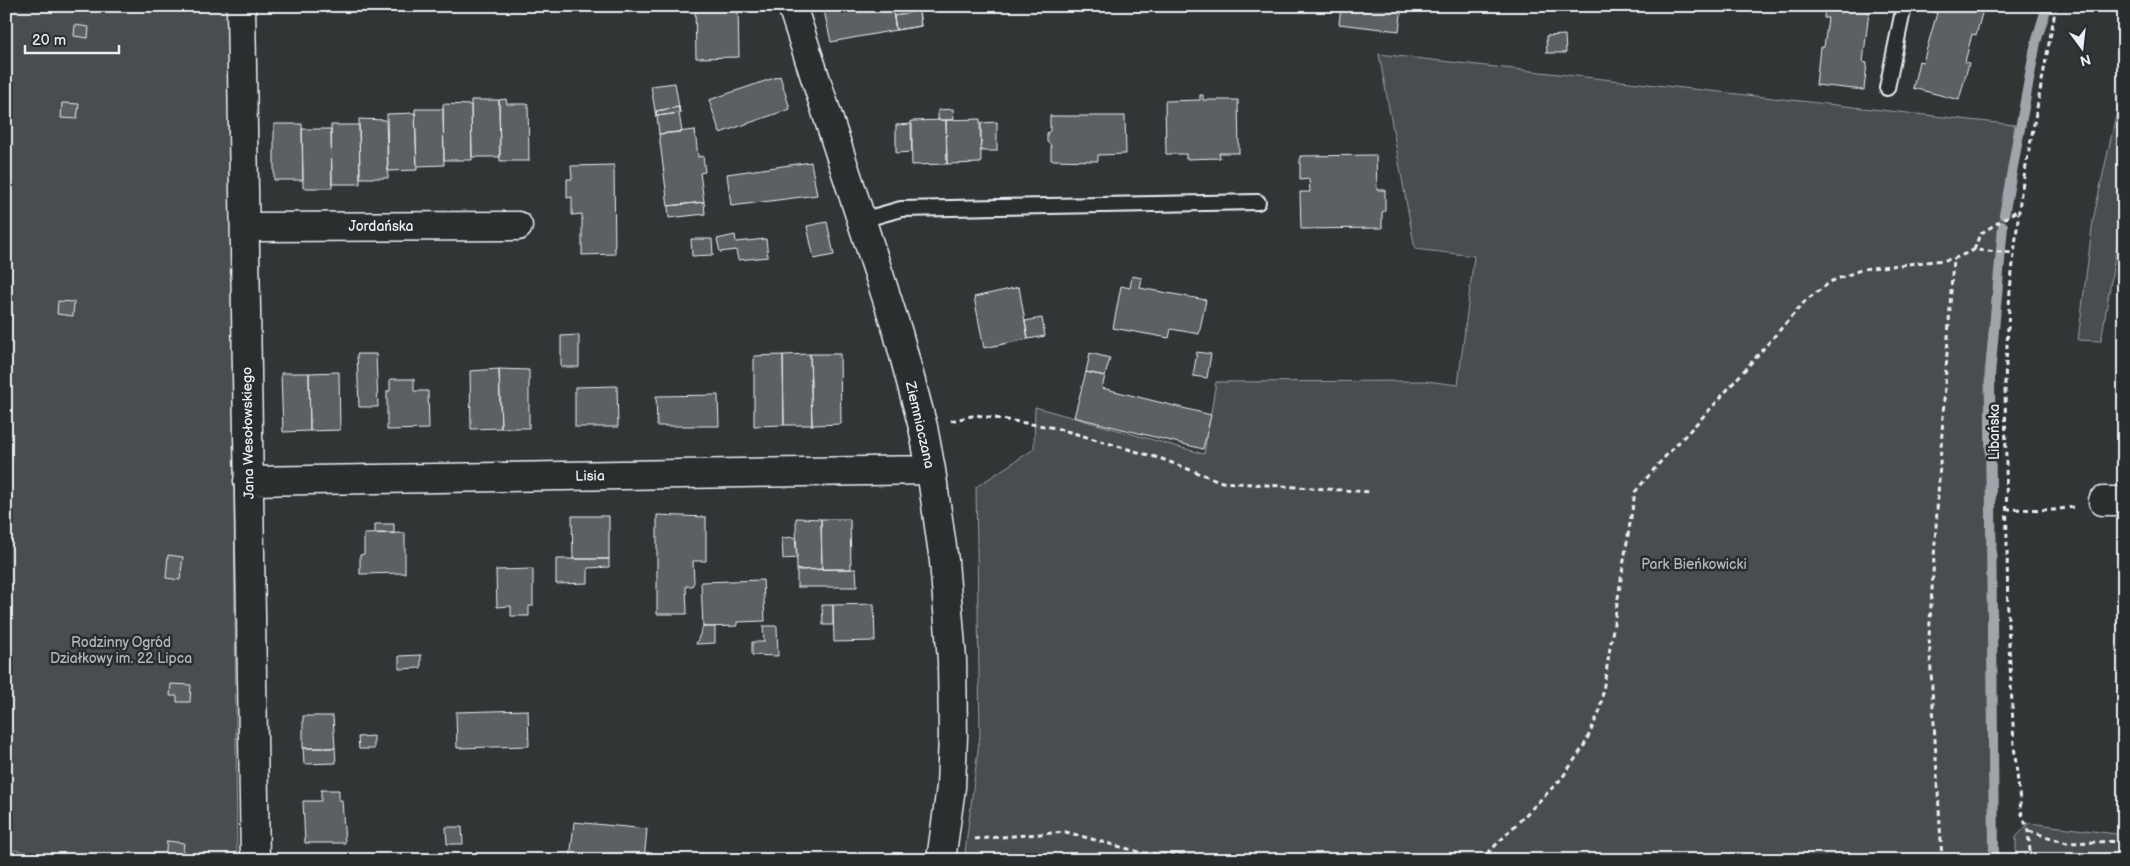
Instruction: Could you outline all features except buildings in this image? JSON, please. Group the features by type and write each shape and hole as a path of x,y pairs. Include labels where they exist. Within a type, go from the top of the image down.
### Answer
{"street":[{"name":"Jana Wesołowskiego","path":"241,6 255,860"},
{"name":"Ziemniaczana","path":"792,6 898,333 923,427 931,470 944,561 952,660 952,769 943,848"},
{"name":"Jordańska","path":"245,227 518,226"},
{"name":"Lisia","path":"248,481 931,470"}],"lane":[{"path":"1887,88 1904,6"},
{"path":"862,220 901,209 1258,202"}],"path":[{"name":"Libańska","path":"2031,860 2028,831 2021,811 2014,745 2008,624 2005,382 2019,210 2056,6"},
{"path":"1976,250 1980,234 2019,210"},
{"path":"1481,860 1562,778 1584,746 1600,710 1635,492 1806,300 1832,281 1863,269 1953,259 1976,250 2014,253"},
{"path":"1942,860 1929,637 1953,259"},
{"path":"923,427 976,415 1056,428 1162,459 1222,482 1371,492"},
{"path":"2006,509 2054,510 2114,501"},
{"path":"2028,831 2067,843 2124,841"},
{"path":"943,848 970,840 1066,832 1143,854 1267,860"}],"green space":[{"name":"Rodzinny Ogród Działkowy im. 22 Lipca","path":"6,6 230,6 237,860 78,860 6,849"},
{"name":"Park Bieńkowicki","path":"1379,54 2015,125 2001,212 1985,374 1990,860 964,860 980,734 976,487 1034,449 1035,407 1204,454 1216,382 1426,381 1458,385 1474,256 1415,249"},
{"path":"2124,78 2124,220 2117,245 2101,341 2078,340 2093,220"},
{"path":"2029,823 2124,835 2124,860 2016,860 2016,837"}],"waterway":[{"path":"2004,215 2036,42 2047,6"},
{"path":"1994,860 1990,376 2003,226"}]}
